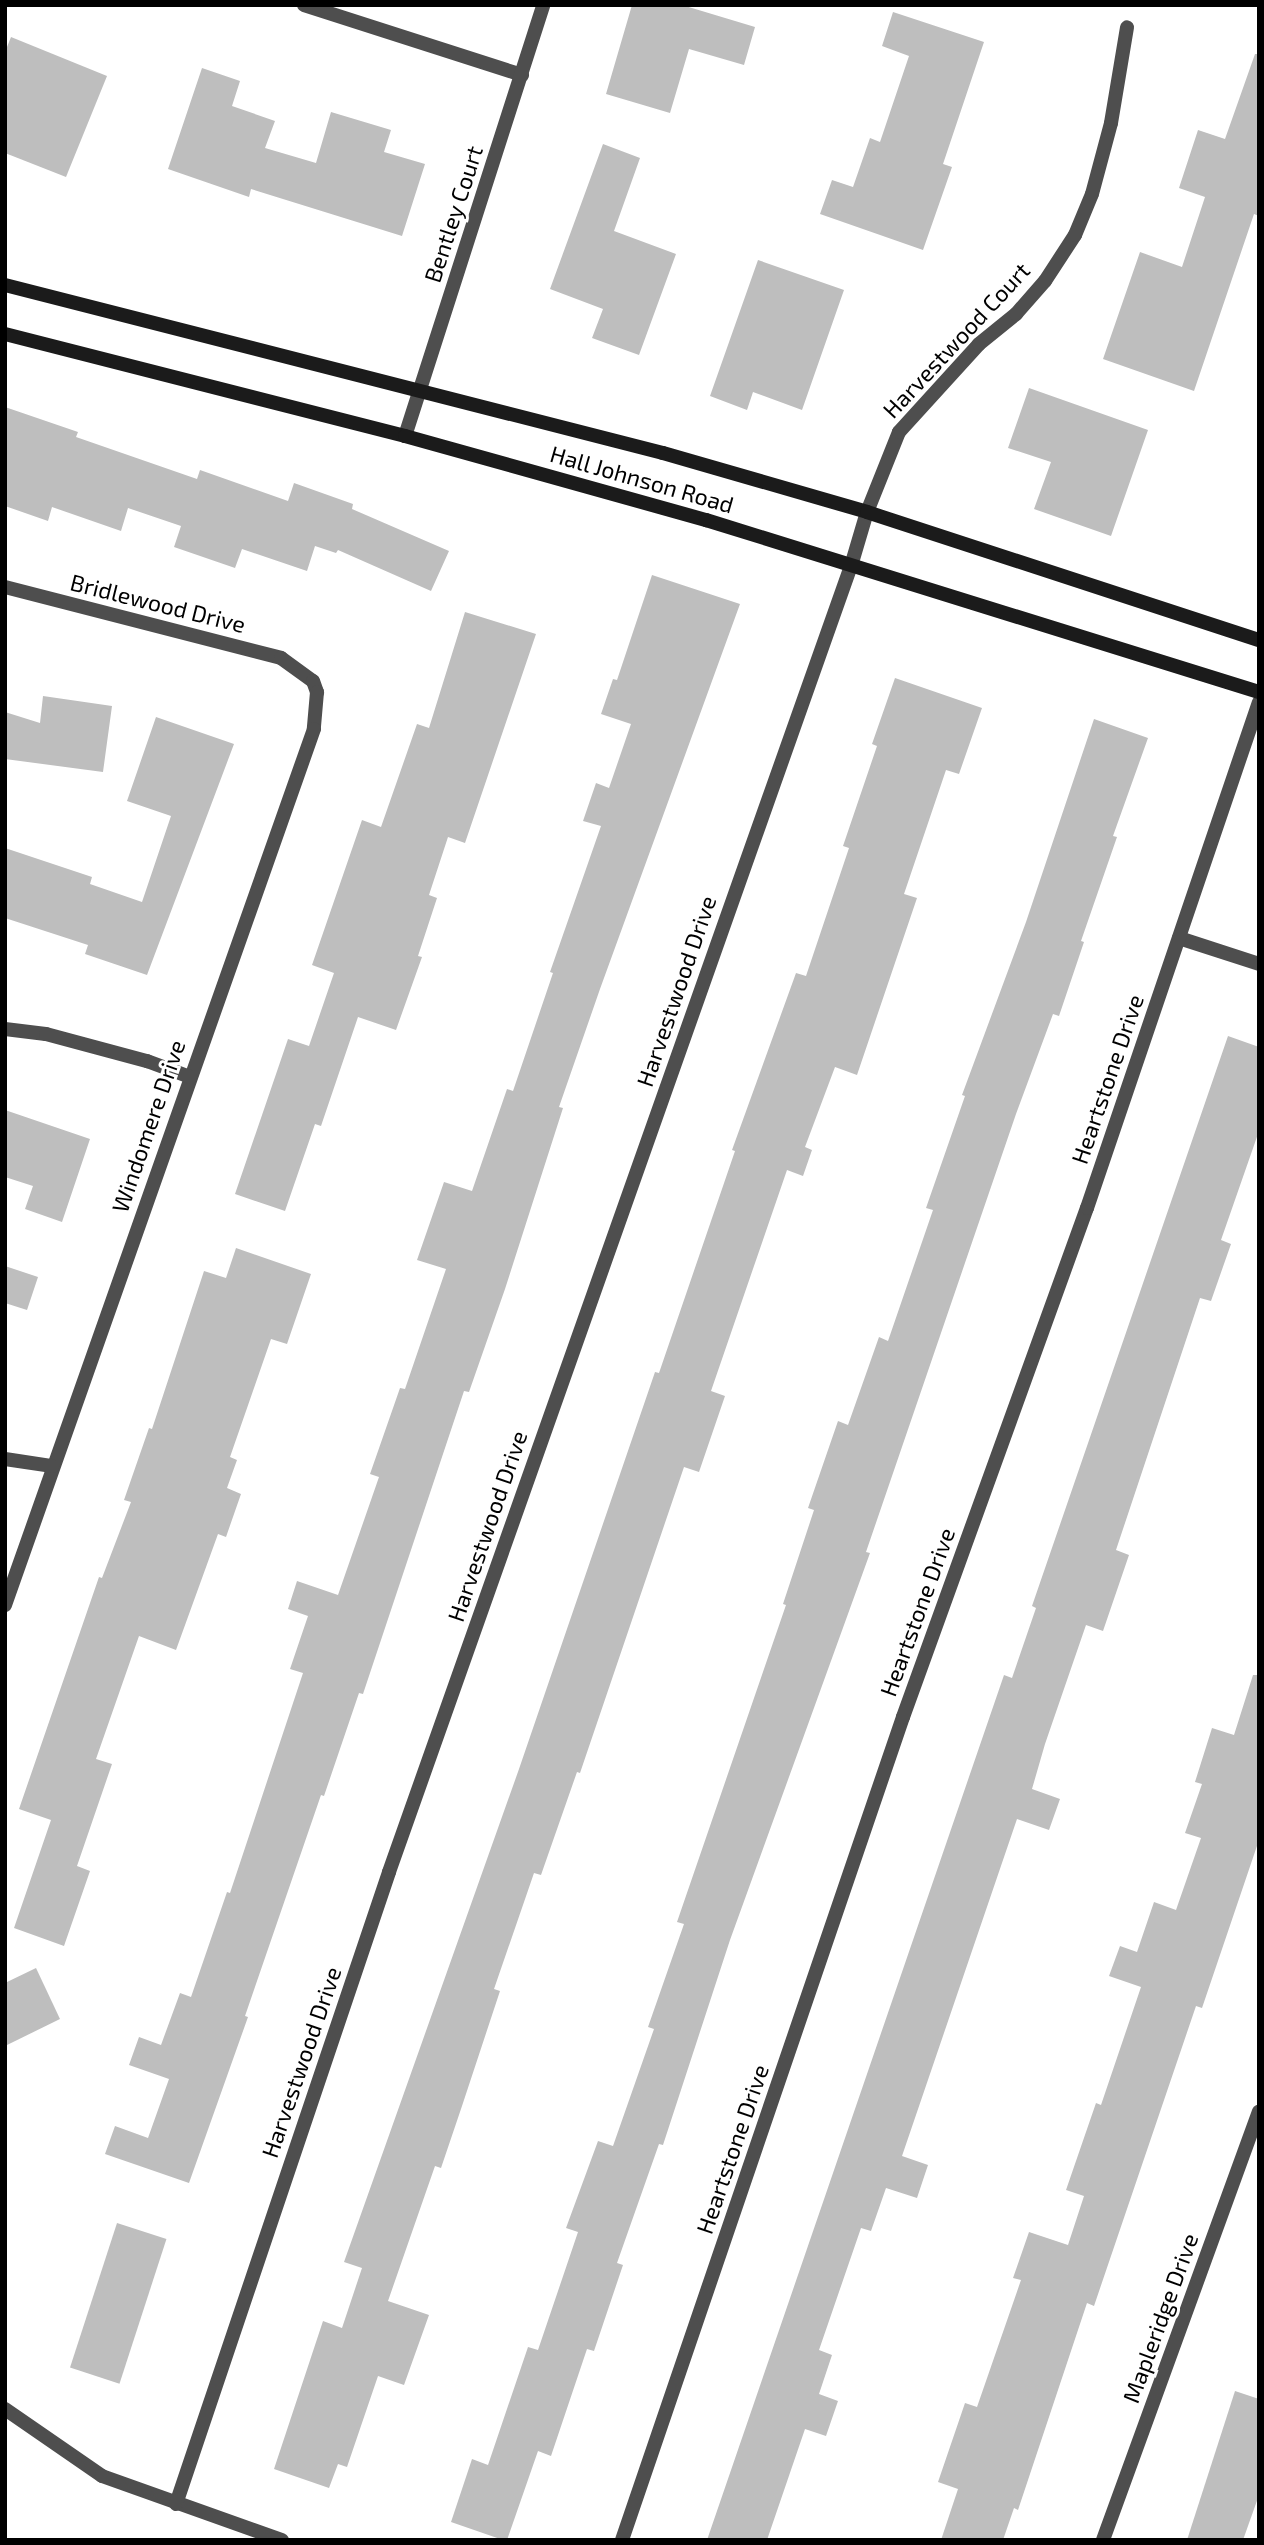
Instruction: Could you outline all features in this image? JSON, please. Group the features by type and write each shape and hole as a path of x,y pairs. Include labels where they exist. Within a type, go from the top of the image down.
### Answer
{"main road":[{"name":"Hall Johnson Road","path":"5,285 663,453 867,512 1259,640"},
{"name":"Hall Johnson Road","path":"5,334 405,436 706,520 1259,692"}],"street":[{"path":"304,5 522,75"},
{"name":"Bentley Court","path":"405,436 544,5"},
{"name":"Harvestwood Court","path":"851,566 867,512 899,432 979,344 1016,314 1045,281 1075,234 1092,194 1108,134 1127,27"},
{"name":"Harvestwood Drive","path":"176,2504 393,1859 851,566"},
{"name":"Bridlewood Drive","path":"5,587 281,658 298,667"},
{"name":"Windomere Drive","path":"5,1605 314,729 317,692 313,681 298,667"},
{"name":"Heartstone Drive","path":"622,2540 903,1717 1087,1208 1259,702"},
{"path":"1179,938 1259,964"},
{"path":"5,1029 46,1034 147,1061 190,1077"},
{"path":"5,1459 52,1466"},
{"name":"Mapleridge Drive","path":"1103,2540 1259,2112"},
{"path":"5,2409 102,2476 282,2540"}],"building":[{"path":"632,5 682,5 755,27 744,65 689,49 670,113 606,94"},
{"path":"893,12 984,42 943,164 952,167 923,250 820,214 832,180 853,187 870,138 880,142 909,56 882,46"},
{"path":"11,37 107,76 66,177 5,153 5,52"},
{"path":"1255,54 1259,54 1259,216 1254,214 1194,391 1103,359 1140,252 1182,267 1205,197 1179,188 1198,130 1225,139"},
{"path":"202,68 240,81 232,106 275,121 265,148 316,163 331,112 391,130 384,152 425,164 402,236 251,189 249,197 168,169"},
{"path":"603,144 640,158 614,231 676,254 639,355 592,338 603,309 550,289"},
{"path":"758,260 844,290 802,410 753,392 747,410 710,396"},
{"path":"1029,388 1148,430 1111,536 1034,509 1051,462 1008,448"},
{"path":"5,407 78,432 76,437 197,479 200,470 288,501 294,483 353,504 352,509 449,551 431,591 338,550 336,553 315,546 307,571 242,549 235,568 174,547 181,526 128,508 121,531 52,507 48,521 5,506"},
{"path":"652,575 740,604 600,989 559,1107 563,1108 505,1289 469,1392 464,1391 363,1694 359,1693 324,1796 321,1795 245,2016 248,2017 189,2183 105,2154 115,2126 148,2138 169,2079 129,2065 139,2037 161,2045 180,1993 191,1997 227,1892 230,1893 303,1673 290,1669 308,1616 288,1609 297,1581 338,1595 379,1477 370,1474 400,1388 405,1389 446,1269 417,1260 444,1182 472,1191 507,1089 513,1091 553,973 550,972 601,826 583,821 596,783 609,788 631,724 601,714 613,679 617,680"},
{"path":"465,612 536,634 465,843 448,837 429,895 437,898 418,956 422,957 396,1030 358,1017 321,1126 315,1124 285,1211 235,1194 288,1039 309,1046 334,973 312,965 362,820 381,827 417,724 429,728"},
{"path":"895,678 982,708 959,774 946,770 904,894 917,898 857,1075 835,1067 805,1147 812,1150 803,1176 787,1170 711,1391 725,1396 699,1472 684,1467 580,1773 577,1772 541,1875 534,1873 494,1989 500,1991 441,2168 435,2166 388,2301 429,2315 404,2385 378,2376 347,2467 338,2464 329,2488 274,2469 323,2321 342,2328 362,2268 344,2262 519,1769 655,1372 659,1373 735,1151 732,1150 796,973 806,976 849,848 843,846 877,746 872,744"},
{"path":"43,696 112,706 103,772 5,759 5,712 40,723"},
{"path":"156,717 234,744 147,975 85,954 88,945 5,918 5,848 92,877 90,884 142,902 171,816 127,801"},
{"path":"1094,719 1148,738 1113,836 1117,837 1081,941 1084,942 1059,1016 1053,1014 1016,1114 866,1552 870,1553 730,1940 663,2145 659,2144 617,2263 623,2265 594,2351 587,2349 551,2456 538,2451 507,2540 503,2540 451,2522 472,2459 488,2465 528,2347 538,2350 578,2232 566,2228 598,2141 613,2146 654,2029 648,2027 684,1924 677,1922 786,1605 783,1604 814,1510 808,1508 838,1421 848,1425 879,1337 888,1341 933,1210 926,1208 965,1096 962,1095 1026,922"},
{"path":"1228,1036 1259,1047 1259,1131 1221,1240 1231,1244 1211,1301 1200,1298 1116,1550 1129,1555 1103,1631 1086,1625 1045,1744 1032,1789 1060,1799 1049,1830 1017,1819 902,2156 928,2165 917,2198 886,2188 871,2231 861,2228 819,2350 832,2355 819,2394 838,2401 826,2436 805,2429 767,2540 707,2540 1004,1675 1012,1678 1036,1608 1032,1606"},
{"path":"5,1110 90,1139 62,1222 25,1209 33,1186 5,1177"},
{"path":"236,1248 311,1274 287,1344 271,1339 230,1457 237,1460 227,1488 241,1494 226,1537 218,1534 176,1650 139,1636 96,1759 112,1764 77,1866 90,1871 64,1946 14,1928 51,1820 19,1809 99,1577 102,1578 131,1502 124,1500 149,1428 152,1429 204,1271 226,1278"},
{"path":"5,1266 38,1277 27,1310 5,1303"},
{"path":"1253,1675 1259,1675 1259,1840 1202,2008 1196,2006 1094,2306 1087,2303 1018,2510 1014,2508 1003,2540 941,2540 958,2489 938,2482 965,2403 977,2407 1021,2280 1013,2278 1029,2232 1068,2245 1084,2196 1066,2190 1096,2103 1101,2105 1141,1987 1109,1976 1120,1946 1137,1952 1154,1902 1176,1910 1201,1838 1185,1833 1202,1784 1195,1782 1212,1728 1234,1735"},
{"path":"36,1968 60,2019 5,2046 5,1983"},
{"path":"117,2223 166,2239 119,2384 70,2368"},
{"path":"1235,2391 1259,2399 1259,2495 1243,2540 1187,2540"}]}
